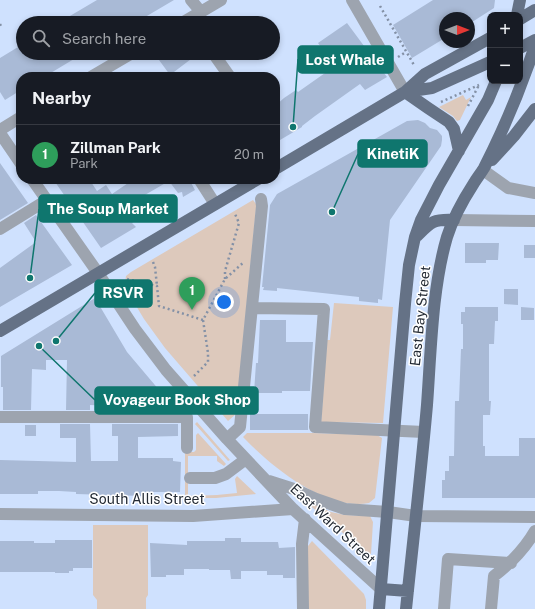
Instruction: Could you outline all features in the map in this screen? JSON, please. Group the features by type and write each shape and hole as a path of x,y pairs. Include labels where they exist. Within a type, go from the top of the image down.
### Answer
{"main road":[{"path":"518,12 520,0"},
{"path":"523,17 535,10"},
{"path":"280,166 405,92 425,74 487,40"},
{"path":"523,46 535,40"},
{"name":"East Bay Street","path":"406,609 440,266 447,237 454,220 474,182 483,170 517,96 535,46"},
{"path":"405,92 432,88 487,63"},
{"name":"East Bay Street","path":"379,609 409,265 415,237 428,204 488,100 495,84"},
{"path":"405,92 450,122 454,129 459,151"},
{"path":"483,170 514,136 535,109"},
{"path":"0,331 249,184"},
{"path":"415,237 430,223 441,219 454,220"},
{"path":"381,588 408,591"}],"street":[{"path":"192,0 201,12"},
{"path":"196,16 221,0"},
{"path":"352,0 405,92"},
{"path":"100,72 120,60"},
{"path":"218,60 226,72"},
{"path":"0,130 16,120"},
{"path":"0,133 16,157"},
{"path":"483,170 508,188 535,194"},
{"name":"East Ward Street","path":"36,184 166,370 227,439 294,509 381,588"},
{"path":"202,184 215,204"},
{"path":"0,230 47,200"},
{"path":"227,439 240,428 262,206 260,200"},
{"path":"454,220 535,221"},
{"path":"252,308 324,310 316,427 424,432"},
{"path":"0,417 187,417 200,407"},
{"path":"187,417 187,448"},
{"path":"190,478 215,478 226,474 246,459"},
{"name":"East Ward Street","path":"266,480 294,489 316,499 345,509 388,512"},
{"name":"South Allis Street","path":"0,514 193,516 294,509"},
{"path":"388,512 416,516 535,517"},
{"path":"302,609 302,544 305,519"},
{"path":"490,609 494,576 511,562 527,544 535,531"},
{"path":"444,609 448,559 511,562"}],"path":[{"path":"380,6 414,65"},
{"path":"437,104 479,85"},
{"path":"225,279 225,271 239,223 235,214"},
{"path":"194,376 208,362 203,320 225,279 250,258 257,256"},
{"path":"153,262 160,306 203,320"},
{"path":"127,279 157,286"}],"shaded area":[{"path":"463,95 466,100 471,97 460,120 457,121 453,116 439,107"},
{"path":"253,200 256,204 256,209 236,414 228,421 165,348 144,319 126,289 125,283 126,276 131,272"},
{"path":"334,303 393,307 383,423 321,422 327,340 330,340"},
{"path":"197,422 230,460 228,461 195,424"},
{"path":"198,433 226,464 224,466 217,461 217,456 188,456 188,496 237,493 235,479 237,476 256,494 216,498 185,498 185,452 194,452 196,450 196,435"},
{"path":"247,433 377,435 382,438 375,498 369,503 352,504 335,500 317,493 300,484 268,461 243,437"},
{"path":"301,498 331,512 345,515 370,516 373,522 371,554 368,554"},
{"path":"93,525 148,525 148,595 146,598 146,609 97,609 97,600 93,595"},
{"path":"312,541 364,594 366,609 308,609 308,546"}],"building":[{"path":"97,0 174,0 147,16 70,16"},
{"path":"433,0 495,0 494,8 475,20 475,12 439,12 439,42 412,58 393,25"},
{"path":"347,23 387,77 365,90 360,84 302,127 280,140 280,102 296,90 298,92 335,66 318,43"},
{"path":"16,48 16,60 72,60 52,72 16,72 16,93 5,100 0,92 0,58"},
{"path":"159,60 190,60 174,72 168,72"},
{"path":"418,120 425,123 430,128 437,130 442,136 441,146 390,220 382,300 378,299 378,303 359,301 359,297 277,288 277,291 263,290 264,287 262,287 270,205 277,194 407,121"},
{"path":"0,163 28,203 0,220"},
{"path":"56,184 92,184 97,191 106,185 112,194 127,184 164,184 138,199 147,212 132,223 136,227 101,248"},
{"path":"171,184 192,184 195,190 183,197 182,192 178,193"},
{"path":"36,215 72,265 0,307 0,268 36,242 24,223"},
{"path":"465,243 499,243 498,260 486,260 486,263 465,263"},
{"path":"524,245 535,245 535,258 524,258"},
{"path":"504,289 518,289 518,305 504,304"},
{"path":"95,298 127,352 176,410 112,410 112,406 90,405 90,410 66,410 67,360 46,360 46,370 32,369 31,410 3,410 1,356"},
{"path":"465,307 498,307 498,321 495,321 494,344 489,344 489,401 491,401 490,415 483,415 483,446 485,446 485,456 519,456 519,438 535,438 535,498 442,498 442,480 445,480 445,471 449,471 449,456 454,456 455,401 459,401 461,349 463,349 463,324 461,324 461,312 465,312"},
{"path":"521,307 534,308 534,320 521,320"},
{"path":"260,320 286,320 286,342 313,342 310,391 254,393 256,363 258,363"},
{"path":"250,414 308,414 308,430 250,430"},
{"path":"60,424 90,424 91,461 118,461 118,436 112,436 112,424 178,424 178,436 138,437 138,458 173,458 173,461 181,462 180,492 143,492 143,496 76,494 76,492 59,491 38,491 38,494 0,494 0,460 76,462 76,438 60,438"},
{"path":"25,425 36,425 36,436 25,436"},
{"path":"225,538 241,538 241,542 278,542 279,548 295,547 295,578 283,578 283,575 267,575 267,571 241,571 241,579 231,579 230,570 209,569 184,569 184,575 151,577 150,543 187,545 187,541 225,541"},
{"path":"55,540 92,540 92,568 73,568 73,571 69,571 69,573 0,572 0,541 34,541 34,543 55,543"}],"place":[{"name":"Lost Whale","path":"293,127"},
{"name":"KinetiK","path":"332,212"},
{"name":"The Soup Market","path":"30,278"},
{"name":"Zillman Park","path":"192,310"},
{"name":"RSVR","path":"56,341"},
{"name":"Voyageur Book Shop","path":"39,346"}]}
